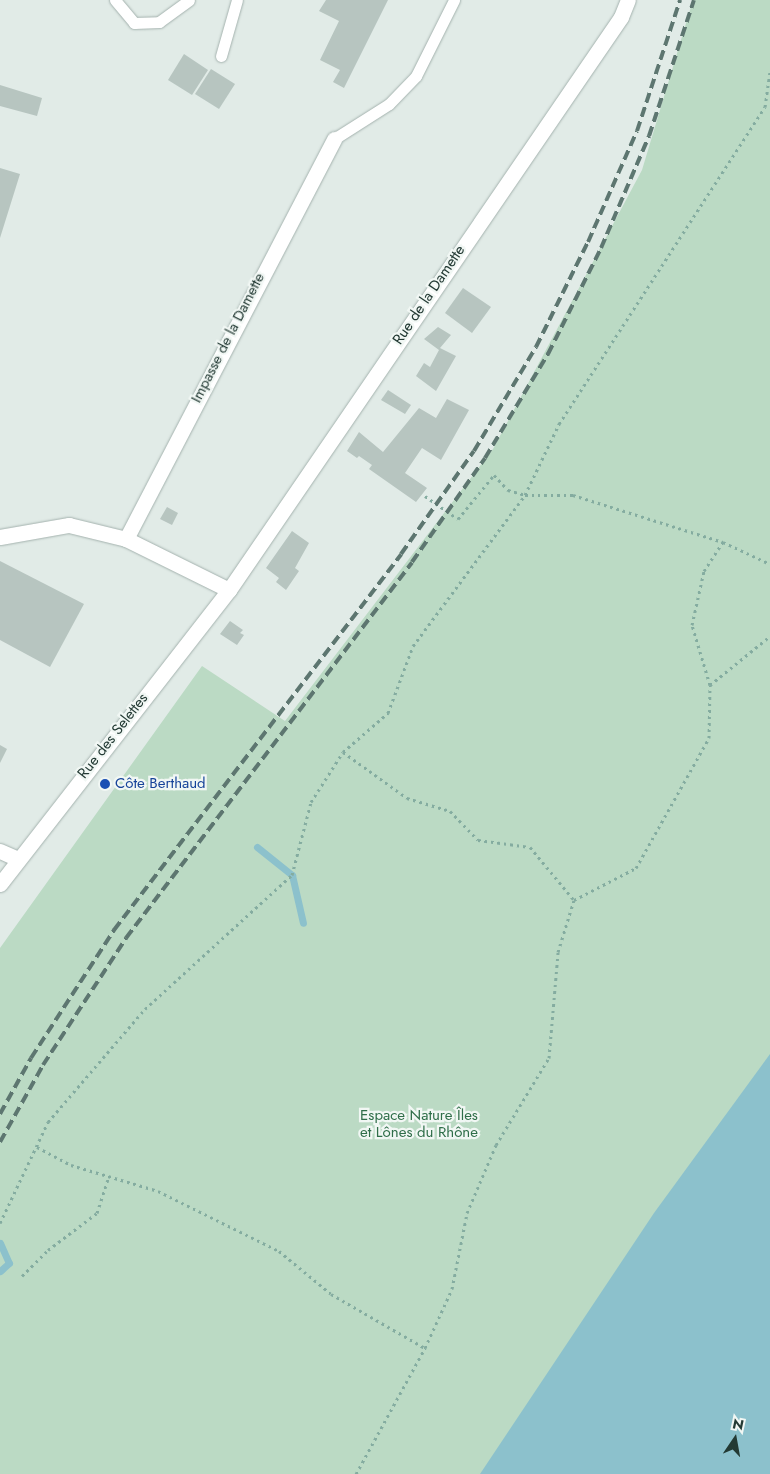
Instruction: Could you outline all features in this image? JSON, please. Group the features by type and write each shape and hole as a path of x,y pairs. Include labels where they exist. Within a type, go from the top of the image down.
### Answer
{"main road":[{"name":"Rue de la Damette","path":"229,590 621,17 628,0"},
{"name":"Impasse de la Damette","path":"126,539 334,139"},
{"path":"0,538 69,525 126,539 229,590"},
{"name":"Rue des Selettes","path":"0,884 229,590"},
{"path":"0,851 18,859"}],"lane":[{"path":"115,0 134,23 159,22 190,0"},
{"path":"221,56 237,0"},
{"path":"334,139 389,104 416,76 454,0"}],"path":[{"path":"0,1223 48,1122 145,1009 292,875 310,802 343,752 388,713 413,646 525,494 559,424 764,107 770,72"},
{"path":"425,496 458,519 494,475 508,490 525,494 573,495 723,542 770,564"},
{"path":"356,1474 425,1348 452,1289 467,1213 496,1145 549,1058 558,952 574,900 636,868 710,738 710,685 692,625 704,571 723,542"},
{"path":"710,685 770,636"},
{"path":"343,752 407,798 450,811 478,840 530,847 574,900"},
{"path":"37,1147 71,1165 158,1191 280,1251 331,1294 425,1348"},
{"path":"22,1276 48,1250 97,1213 109,1176"}],"green space":[{"name":"Espace Nature Îles et Lônes du Rhône","path":"693,0 770,0 770,1474 0,1474 0,948 202,666 285,721 493,449 642,170"}],"water":[{"path":"770,1054 770,1474 480,1474 654,1213"}],"building":[{"path":"326,0 388,0 344,88 333,82 340,70 320,60 339,21 319,11"},
{"path":"184,54 208,70 192,95 168,80"},
{"path":"211,69 235,84 219,109 195,94"},
{"path":"0,85 42,98 37,116 0,106"},
{"path":"0,168 20,174 0,238"},
{"path":"463,288 491,307 472,333 445,313"},
{"path":"438,327 451,335 440,348 456,356 436,391 416,376 424,363 430,367 439,350 424,339"},
{"path":"388,390 411,405 405,414 381,400"},
{"path":"447,399 469,410 441,460 422,448 405,473 427,488 416,502 369,469 372,465 359,456 357,458 347,451 359,432 383,452 419,408 436,418"},
{"path":"167,507 178,513 172,525 160,519"},
{"path":"292,531 309,543 295,568 299,571 286,590 276,582 279,578 266,568"},
{"path":"0,561 84,604 50,667 0,640"},
{"path":"230,621 243,630 240,633 244,635 237,645 220,634"},
{"path":"0,745 7,749 0,763"}],"waterway":[{"path":"257,847 292,875 303,923"},
{"path":"0,1243 9,1263 0,1271"}],"railway":[{"path":"0,1114 31,1058 114,930 401,554 474,451 536,347 588,242 637,131 680,0"},
{"path":"0,1142 43,1065 126,938 412,562 485,458 548,354 601,248 649,136 694,0"}],"place":[{"name":"Côte Berthaud","path":"105,784"}]}
